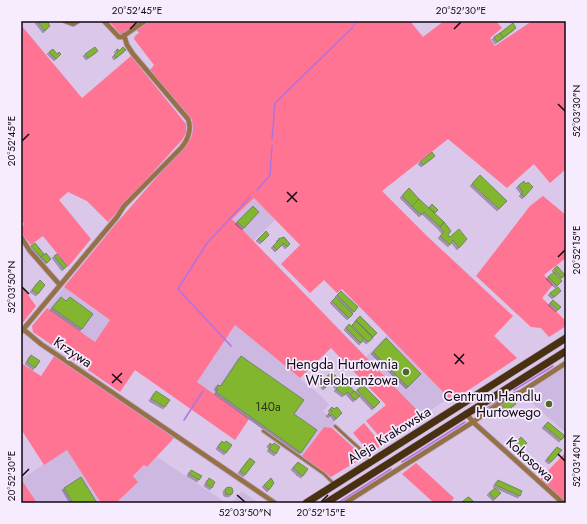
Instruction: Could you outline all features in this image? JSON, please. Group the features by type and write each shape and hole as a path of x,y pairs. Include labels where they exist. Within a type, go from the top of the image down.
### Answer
{"main road":[{"name":"Aleja Krakowska","path":"306,503 566,338"},
{"name":"Aleja Krakowska","path":"326,503 566,351"}],"street":[{"path":"66,21 73,24 78,21"},
{"path":"104,21 119,37 144,21"},
{"name":"Krzywa","path":"124,35 134,54 190,122 189,132 185,142 151,180 124,206 117,218 22,330 275,503"},
{"path":"21,237 30,251 60,284"},
{"path":"345,503 473,422 511,396 521,392 565,365"},
{"path":"506,388 511,396"},
{"name":"Kokosowa","path":"466,413 473,422 563,503"},
{"path":"394,460 400,469"}],"lane":[{"path":"335,426 373,461"},
{"path":"263,431 324,474 335,485"}],"shaded area":[{"path":"109,21 142,21 121,35"},
{"path":"148,21 410,21 423,37 444,21 496,21 502,28 490,38 495,46 532,21 566,21 566,169 550,183 534,164 507,188 448,139 382,191 428,237 513,316 494,336 517,358 452,401 342,289 337,293 324,280 310,293 281,264 300,245 254,198 232,219 425,418 385,443 366,421 386,405 331,348 300,378 235,325 197,382 249,419 235,440 135,370 120,392 33,332 32,326 47,308 95,342 110,320 64,287 114,226 191,138 193,130 192,120 150,70 154,65 134,39 139,33 136,29"},
{"path":"21,25 82,98 131,56 186,124 186,133 182,140 108,222 87,201 68,192 59,200 91,239 68,267 43,236 31,245 21,233 21,227 22,228 24,224 21,219"},
{"path":"543,196 566,215 566,258 544,275 553,285 542,298 566,321 566,326 549,337 541,328 531,327 476,276 530,206"},
{"path":"254,198 275,220 253,241 232,219"},
{"path":"21,285 36,306 21,325"},
{"path":"64,287 110,320 95,342 47,308"},
{"path":"235,325 320,395 329,405 323,411 335,423 332,428 324,427 302,456 197,382"},
{"name":"Hengda Hurtownia Wielobranżowa","path":"387,335 449,398 423,415 366,357"},
{"path":"55,355 174,438 147,467 144,465 133,476 138,482 116,503 101,503 67,450 44,465 21,429 21,363 41,376"},
{"name":"Centrum Handlu Hurtowego","path":"566,367 566,433 522,394"},
{"path":"364,423 382,445 370,453 353,433"},
{"path":"324,427 332,428 364,457 331,477 302,456"},
{"path":"67,450 101,503 37,503 21,479"},
{"path":"566,452 566,503 540,479"},
{"path":"157,457 226,503 116,503 137,482 133,476 145,465 147,467"},
{"path":"416,463 454,498 450,503 434,503 402,474"},
{"path":"21,479 37,503 23,503 21,500"},
{"path":"242,491 259,503 231,503"}],"building":[{"path":"37,21 47,21 50,26 45,31"},
{"path":"513,23 516,28 503,38 500,33"},
{"path":"500,33 503,38 497,42 494,37"},
{"path":"95,47 98,51 88,58 85,54"},
{"path":"123,47 126,50 116,58 114,55 118,52 116,50 118,49 119,51"},
{"path":"53,49 57,54 59,52 61,54 56,59 49,52"},
{"path":"432,152 435,156 423,165 420,162"},
{"path":"480,175 507,201 499,209 472,184"},
{"path":"524,181 526,184 528,182 533,187 524,197 521,194 523,192 518,186"},
{"path":"409,188 419,199 412,206 402,196"},
{"path":"419,199 444,222 440,227 424,212 421,215 412,206"},
{"path":"432,204 438,210 435,213 429,208"},
{"path":"253,206 259,212 244,228 237,222"},
{"path":"444,222 451,231 448,235 450,237 459,229 467,239 459,248 453,240 450,245 440,236 444,232 440,227"},
{"path":"266,231 269,235 262,242 258,239"},
{"path":"284,237 290,244 287,247 284,243 277,250 273,246 279,240 278,239"},
{"path":"35,243 44,254 41,257 31,246"},
{"path":"46,253 51,259 47,263 41,257"},
{"path":"57,254 67,266 64,269 54,256"},
{"path":"557,266 565,275 562,278 554,269"},
{"path":"554,272 562,281 557,286 548,277"},
{"path":"40,280 45,285 38,294 32,290"},
{"path":"558,287 561,291 554,297 550,293"},
{"path":"341,291 358,307 354,312 337,295"},
{"path":"61,297 66,301 70,297 93,314 82,329 52,308"},
{"path":"336,297 353,314 349,318 332,301"},
{"path":"553,300 561,307 558,310 550,303"},
{"path":"360,316 377,333 373,337 356,320"},
{"path":"356,321 373,338 368,342 352,325"},
{"path":"349,324 364,339 361,343 346,328"},
{"path":"386,338 421,374 408,387 373,352"},
{"path":"31,355 40,361 35,368 27,362"},
{"path":"241,356 304,400 294,414 317,430 301,453 216,392 218,390 216,387 218,387 217,385 221,386"},
{"path":"332,372 337,377 325,388 320,382"},
{"path":"341,376 354,391 350,395 348,392 344,395 336,389 338,387 333,383"},
{"path":"363,385 380,402 374,408 357,390"},
{"path":"156,391 170,400 165,407 151,399"},
{"path":"354,391 360,396 355,400 350,395"},
{"path":"512,398 516,404 510,408 511,410 507,411 502,405"},
{"path":"332,407 334,409 337,407 342,413 336,419 332,414 330,416 328,414 332,411 330,409"},
{"path":"548,422 565,436 561,440 544,426"},
{"path":"521,437 527,443 521,449 515,444"},
{"path":"222,441 224,443 226,441 232,445 226,453 218,447"},
{"path":"270,443 272,445 274,443 280,447 276,454 269,449 271,447 269,445"},
{"path":"557,447 562,450 551,462 547,459"},
{"path":"250,458 255,462 245,475 240,471"},
{"path":"298,462 308,469 303,476 293,468"},
{"path":"191,470 202,476 199,480 189,474"},
{"path":"81,477 97,503 73,503 64,488"},
{"path":"209,478 215,482 212,488 206,484"},
{"path":"271,478 274,483 269,490 264,485"},
{"path":"498,480 522,491 520,496 495,485"},
{"path":"227,487 231,487 233,491 231,495 227,495 225,493 225,489"},
{"path":"495,488 501,493 495,499 489,493"},
{"path":"468,497 470,498 475,503 462,502"}],"waterway":[{"path":"272,139 275,103 353,27 356,21"},
{"path":"257,190 270,175 272,146"},
{"path":"231,346 178,289 207,243 250,197"},
{"path":"514,390 553,366"},
{"path":"184,420 203,391"},
{"path":"477,415 503,397"},
{"path":"402,462 465,422"},
{"path":"338,503 391,469"}],"place":[{"name":"Hengda Hurtownia Wielobranżowa","path":"406,372"},
{"name":"Centrum Handlu Hurtowego","path":"549,404"}]}
